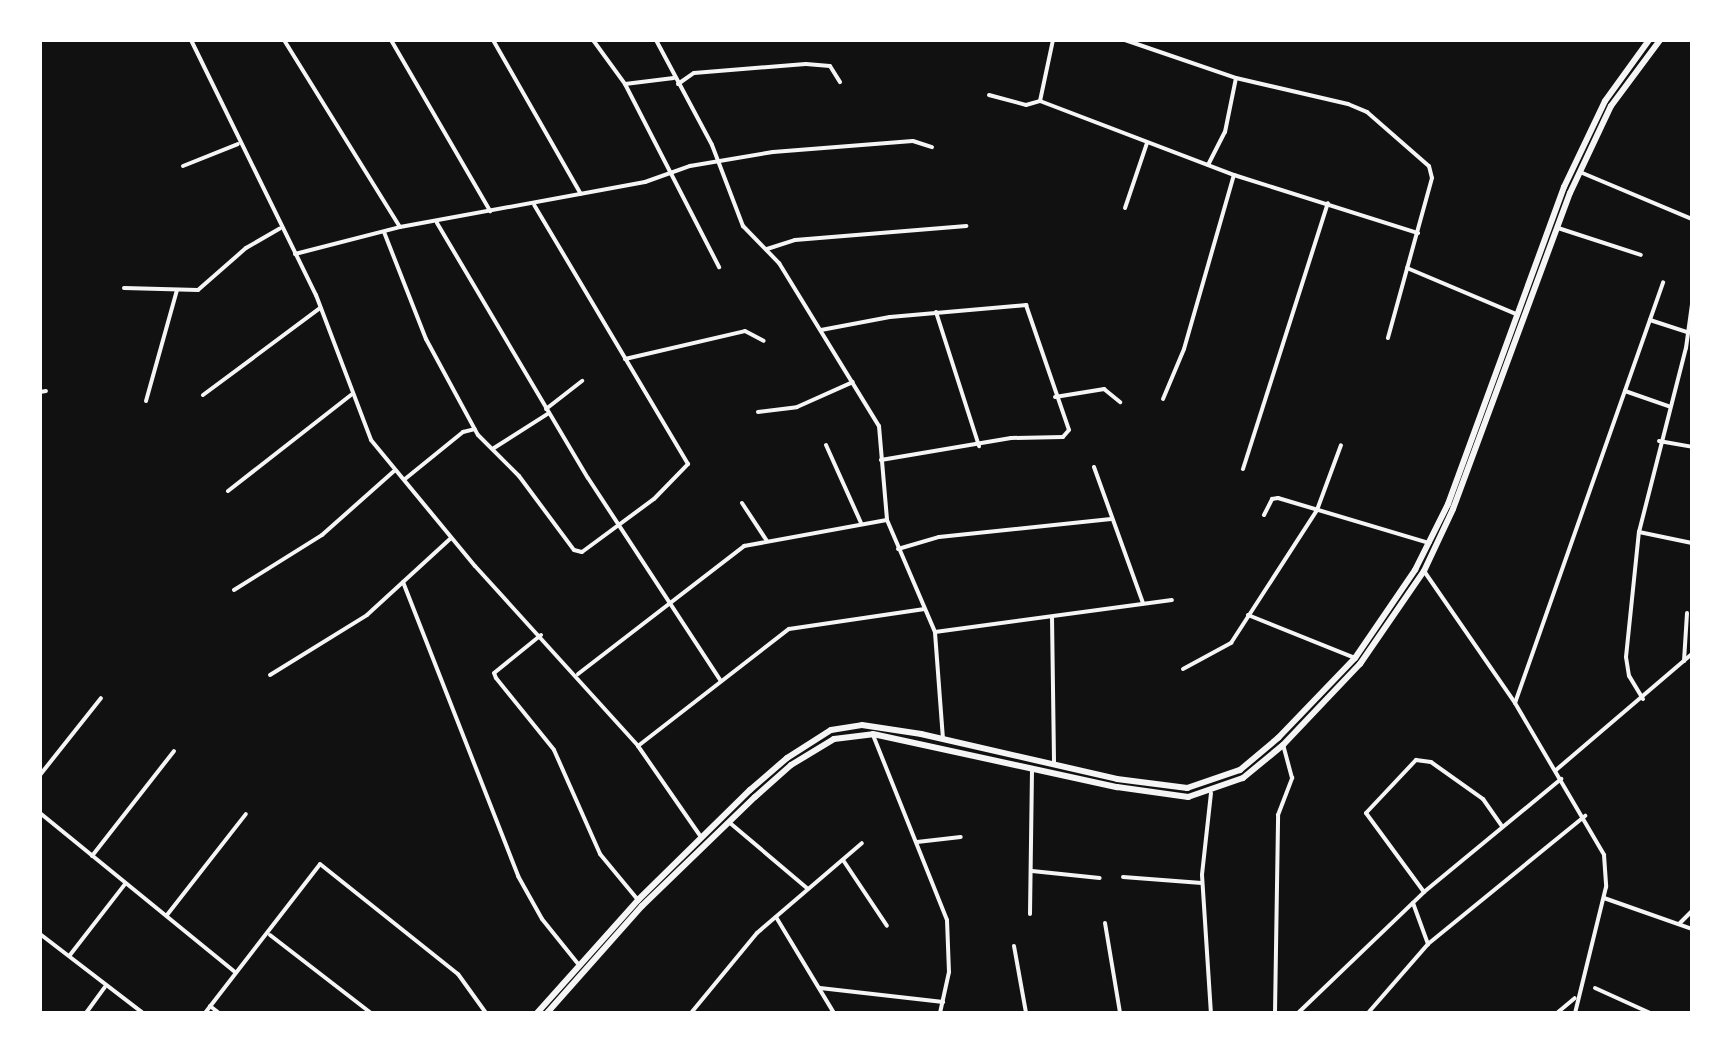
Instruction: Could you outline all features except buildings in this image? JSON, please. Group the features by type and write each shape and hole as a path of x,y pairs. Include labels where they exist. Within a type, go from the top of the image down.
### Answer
{"main road":[{"path":"548,1013 642,906 729,822 818,746 850,734 873,734 1132,790 1188,797 1211,793 1243,778 1283,745 1360,664 1424,571 1453,509 1534,275 1605,101 1649,40"},
{"path":"537,1013 638,900 787,758 831,730 862,725 1174,787 1208,785 1240,770 1278,738 1355,658 1395,604 1429,543 1516,314 1579,172 1611,106 1660,40"}],"street":[{"path":"191,40 238,144 320,308 365,430 394,471 405,479 451,538 578,674 638,746 702,839"},
{"path":"284,40 400,227"},
{"path":"391,40 490,211"},
{"path":"493,40 581,194"},
{"path":"593,40 625,84 719,267"},
{"path":"656,40 718,162 743,226 767,249 879,426 887,520 935,632 943,739"},
{"path":"1040,101 1053,40"},
{"path":"1125,40 1236,78 1348,104 1388,129 1432,171 1388,338"},
{"path":"678,84 694,73 806,64 830,66 840,82"},
{"path":"625,84 674,78"},
{"path":"1208,165 1225,132 1236,78"},
{"path":"989,95 1026,105 1040,101 1234,175 1418,233"},
{"path":"295,254 400,227 534,205 718,162 913,141 932,147"},
{"path":"1125,208 1147,143"},
{"path":"183,166 238,144"},
{"path":"1579,172 1692,219"},
{"path":"1163,399 1184,349 1234,175"},
{"path":"1243,469 1328,203"},
{"path":"384,232 426,339 475,429 494,448 574,550 585,550 621,525 688,466 534,205"},
{"path":"437,223 548,411 720,680"},
{"path":"767,249 795,240 966,226"},
{"path":"1555,227 1641,255"},
{"path":"124,288 177,290 204,287 246,248 280,228"},
{"path":"1407,268 1516,314"},
{"path":"1515,703 1663,282"},
{"path":"146,401 177,290"},
{"path":"1643,699 1629,676 1626,657 1639,532 1659,441 1689,349 1692,304"},
{"path":"821,330 936,312 1026,305 1055,397 1069,430 1063,437 881,460"},
{"path":"203,395 320,308"},
{"path":"936,312 979,446"},
{"path":"1650,320 1688,332"},
{"path":"625,359 745,331 764,341"},
{"path":"494,448 548,411 582,381"},
{"path":"758,412 797,407 853,382"},
{"path":"1055,397 1104,389 1120,402"},
{"path":"1625,391 1669,406"},
{"path":"228,491 351,395"},
{"path":"405,479 463,432 475,429"},
{"path":"1659,441 1692,447"},
{"path":"826,445 862,524"},
{"path":"1183,669 1222,652 1317,510 1341,445"},
{"path":"1094,467 1143,603"},
{"path":"234,590 322,535 394,471"},
{"path":"1264,515 1275,497 1429,543"},
{"path":"742,503 767,541"},
{"path":"898,549 939,537 1111,519"},
{"path":"578,674 733,552 767,541 887,520"},
{"path":"1639,532 1692,543"},
{"path":"270,675 367,615 451,538"},
{"path":"1424,571 1515,703 1585,816 1604,855 1603,898 1575,998 1575,1013"},
{"path":"403,582 518,876 542,919 579,965"},
{"path":"935,632 1172,600"},
{"path":"638,746 789,629 925,609"},
{"path":"1684,661 1687,613"},
{"path":"1248,615 1355,658"},
{"path":"1052,617 1054,765"},
{"path":"541,635 494,674 554,750 600,854 638,900"},
{"path":"1556,770 1643,699 1692,654"},
{"path":"40,775 101,698"},
{"path":"873,734 947,920 950,957 940,1013"},
{"path":"1275,1013 1278,815 1292,778 1283,745"},
{"path":"92,856 174,751"},
{"path":"1424,892 1366,811 1416,760 1431,762 1483,799 1502,826"},
{"path":"1030,914 1032,768"},
{"path":"1298,1013 1424,892 1561,779"},
{"path":"1211,793 1202,883 1211,1013"},
{"path":"40,813 235,972"},
{"path":"167,915 246,814"},
{"path":"1368,1013 1419,961 1428,944 1585,816"},
{"path":"729,822 807,888"},
{"path":"917,842 961,837"},
{"path":"691,1013 776,917 862,843"},
{"path":"843,860 887,926"},
{"path":"205,1013 235,972 270,935 320,864 458,974 486,1013"},
{"path":"1032,871 1100,878"},
{"path":"1123,877 1202,883"},
{"path":"70,955 125,883"},
{"path":"1603,898 1692,929"},
{"path":"1413,903 1428,944"},
{"path":"1679,924 1692,911"},
{"path":"776,917 834,1013"},
{"path":"1105,923 1120,1013"},
{"path":"40,934 70,955 105,987 143,1013"},
{"path":"270,935 371,1013"},
{"path":"1014,946 1026,1013"},
{"path":"86,1013 105,987"},
{"path":"820,988 943,1002"},
{"path":"1595,988 1650,1013"},
{"path":"1557,1013 1575,998"},
{"path":"210,1006 219,1013"}]}
